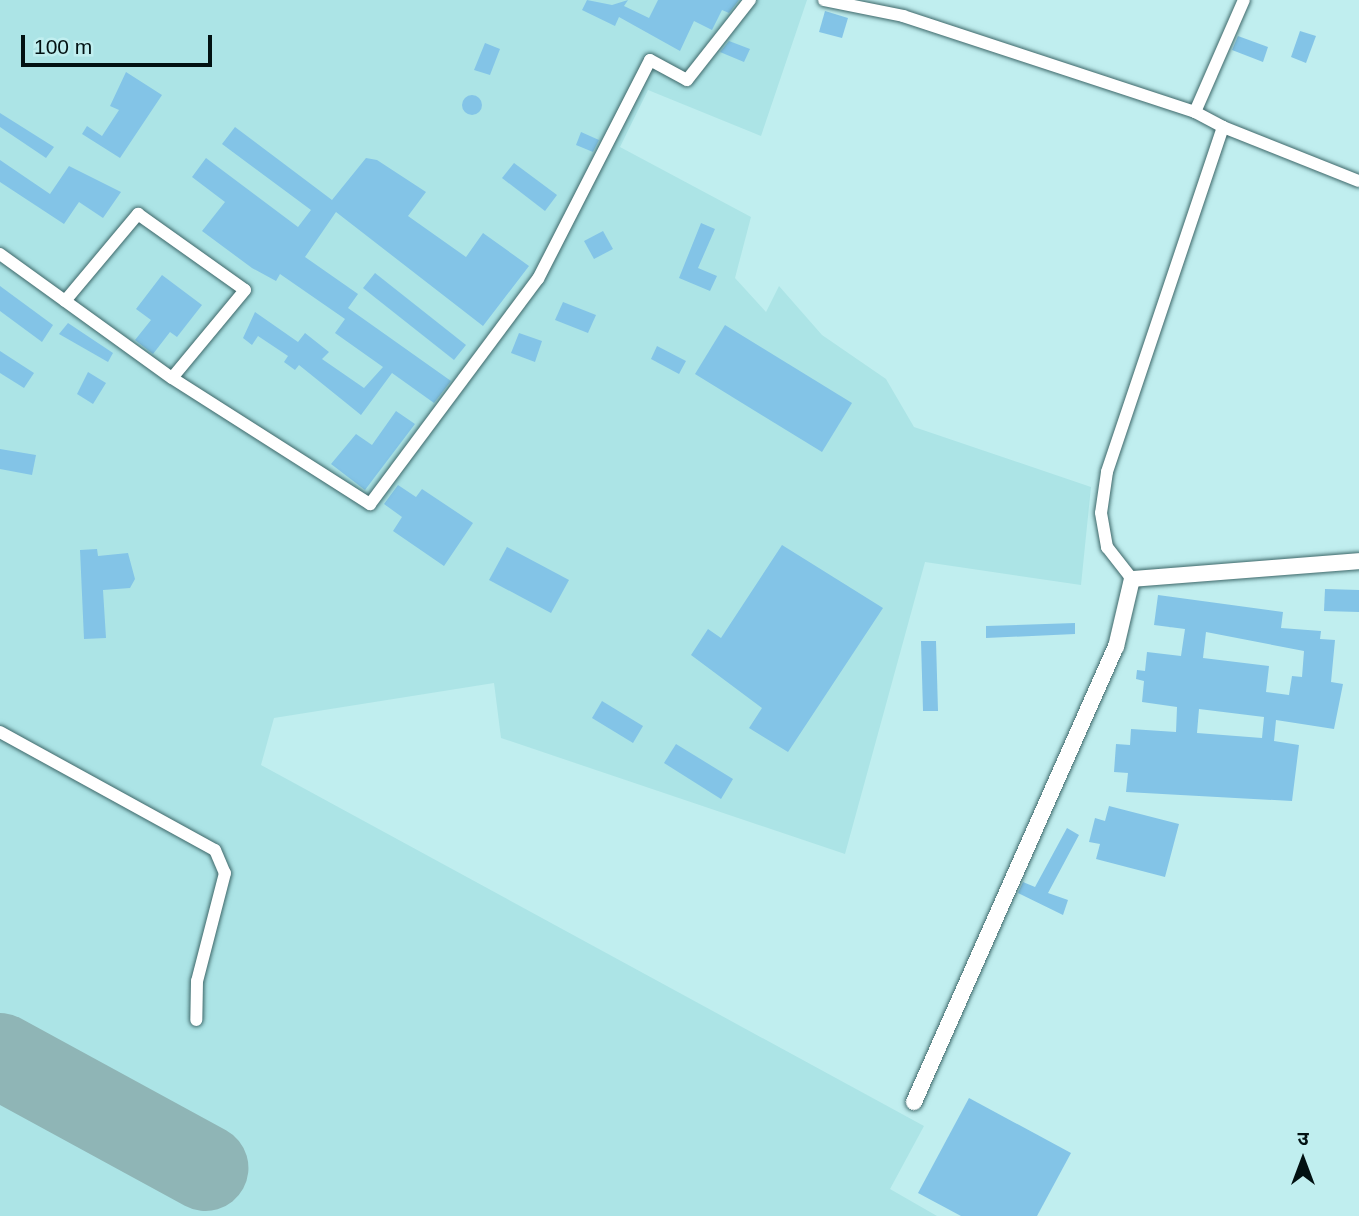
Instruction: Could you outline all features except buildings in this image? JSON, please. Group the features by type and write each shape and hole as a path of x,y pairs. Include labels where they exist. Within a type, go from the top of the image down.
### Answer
{"street":[{"path":"0,254 172,378 370,504 538,279 650,60 687,80 750,0"},
{"path":"824,0 903,16 1195,112 1223,127 1359,181"},
{"path":"1195,112 1244,0"},
{"path":"1132,579 1107,547 1101,513 1107,472 1223,127"},
{"path":"65,301 138,214 245,290 172,378"},
{"path":"1132,579 1214,568 1359,561"},
{"path":"914,1102 1116,647 1132,579"},
{"path":"0,732 215,850 225,873 197,981 196,1020"}],"shaded area":[{"path":"0,0 807,0 761,136 648,90 620,147 751,217 735,278 766,312 779,286 822,335 886,379 914,427 1091,487 1081,585 925,562 845,854 501,738 494,683 274,718 261,765 924,1126 890,1189 937,1216 0,1216"}],"runway":[{"path":"0,1056 205,1168"}]}
